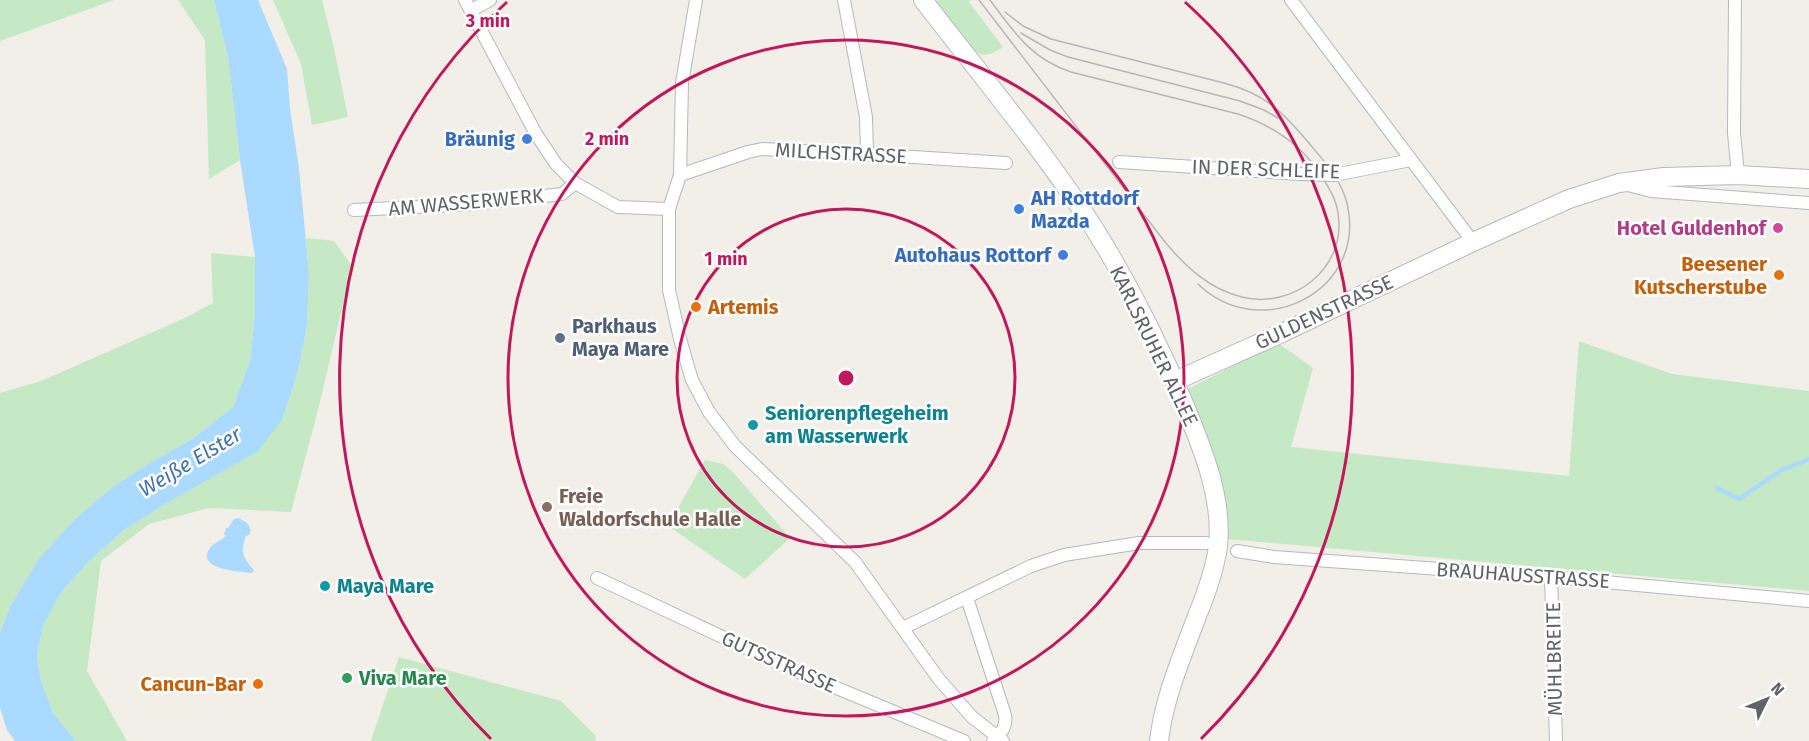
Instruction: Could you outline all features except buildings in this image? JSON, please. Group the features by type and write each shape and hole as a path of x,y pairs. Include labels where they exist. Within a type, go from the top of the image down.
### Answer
{"street":[{"path":"490,0 469,5 536,134 556,164 575,183 618,207 669,209"},
{"path":"696,0 682,83 680,175 669,209 669,290 692,380 709,412 735,446 855,562 944,686 972,717 998,740 1006,722 1005,715 967,598"},
{"path":"844,0 866,117 867,154"},
{"name":"KARLSRUHER ALLEE","path":"923,0 1064,185 1119,270 1175,381 1212,481 1218,524 1218,546 1207,591 1170,688 1162,716 1160,741"},
{"path":"1291,0 1473,242"},
{"path":"1735,0 1734,133 1738,175"},
{"name":"MILCHSTRASSE","path":"680,175 762,149 1006,163"},
{"name":"IN DER SCHLEIFE","path":"1119,162 1334,175 1411,160"},
{"name":"GULDENSTRASSE","path":"1175,381 1569,199 1619,183 1664,177 1738,175 1809,180"},
{"name":"AM WASSERWERK","path":"354,210 475,204 562,194 575,183"},
{"path":"1619,183 1651,191 1809,203"},
{"path":"903,628 1031,566 1064,555 1138,543 1206,543"},
{"name":"BRAUHAUSSTRASSE","path":"1237,551 1274,557 1551,577 1809,601"},
{"name":"MÜHLBREITE","path":"1551,577 1556,741"},
{"name":"GUTSSTRASSE","path":"597,578 784,666 964,741"}],"green space":[{"path":"0,0 114,0 0,41"},
{"path":"178,0 214,0 228,57 240,160 209,179 205,40"},
{"path":"273,0 322,0 348,117 312,125 301,64"},
{"path":"932,0 971,0 969,2 1003,47 988,54 973,51"},
{"path":"306,238 334,241 352,266 291,512 209,508 149,524 101,561 87,671 127,741 76,741 53,713 41,681 37,656 43,625 62,591 89,561 125,529 177,497 282,420 298,372 307,325 309,273"},
{"path":"211,253 255,257 255,314 250,361 233,407 194,438 110,489 74,520 38,560 11,605 0,632 0,393 41,381 185,318 213,303"},
{"path":"1579,341 1672,374 1809,391 1809,591 1228,539 1224,496 1208,441 1186,390 1278,343 1313,368 1291,447 1569,476"},
{"path":"705,460 723,464 732,471 790,538 745,579 668,526"},
{"path":"399,657 561,701 596,736 595,741 371,741"}],"water":[{"name":"Weiße Elster","path":"214,0 258,0 287,69 309,273 307,325 298,372 282,420 257,452 125,529 89,561 62,591 43,625 37,656 41,681 53,713 76,741 15,741 7,730 0,708 0,632 11,605 38,560 74,520 110,489 194,438 233,407 250,361 255,314 255,257 240,160 228,57"},
{"path":"239,518 250,528 243,551 247,562 254,570 252,573 221,568 208,561 207,555 210,548 226,536 224,534 226,528 234,519"}],"waterway":[{"path":"1717,488 1739,499 1780,471 1809,459"}],"tram line":[{"path":"979,0 1165,242 1199,276 1219,289 1242,297 1261,299 1280,297 1297,291 1325,267 1334,251 1339,233 1337,207 1319,172 1303,152 1283,136 1238,114 1071,72 1057,66 1045,60 1024,43 990,0"},
{"path":"1005,12 1023,26 1051,39 1251,92 1280,112 1331,170 1347,203 1349,234 1341,261 1326,283 1304,299 1278,308 1251,309 1223,302 1198,284"},
{"path":"1021,33 1050,50 1068,57 1240,101 1278,118"}],"place":[{"name":"Bräunig","path":"527,139"},
{"name":"AH Rottdorf Mazda","path":"1019,209"},
{"name":"Hotel Guldenhof","path":"1778,228"},
{"name":"Autohaus Rottorf","path":"1063,255"},
{"name":"Beesener Kutscherstube","path":"1779,275"},
{"name":"Artemis","path":"696,307"},
{"name":"Parkhaus Maya Mare","path":"560,338"},
{"name":"Seniorenpflegeheim am Wasserwerk","path":"753,425"},
{"name":"Freie Waldorfschule Halle","path":"547,507"},
{"name":"Maya Mare","path":"325,586"},
{"name":"Viva Mare","path":"347,678"},
{"name":"Cancun-Bar","path":"258,684"}]}
